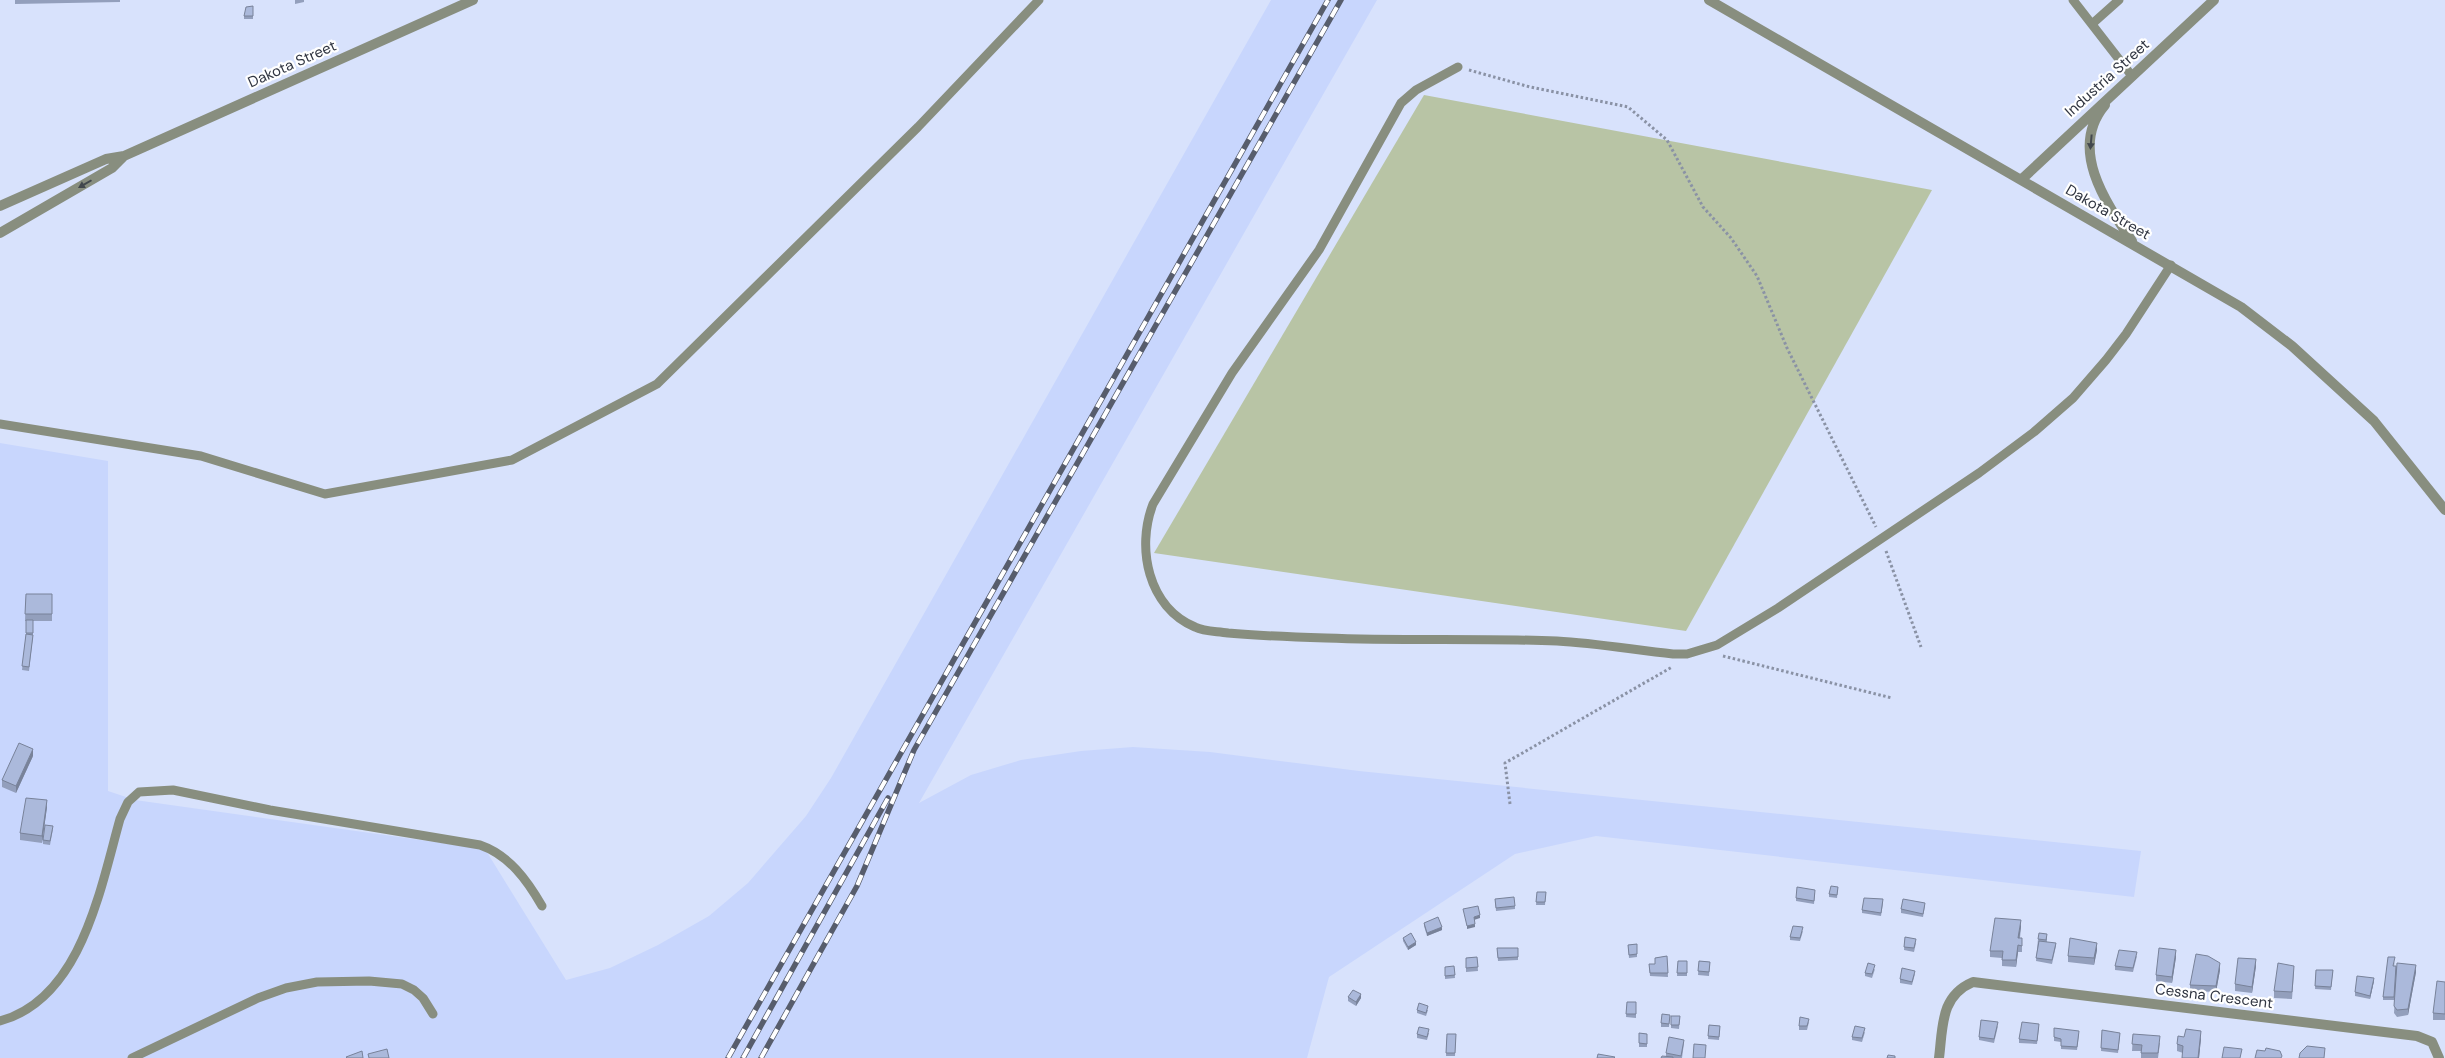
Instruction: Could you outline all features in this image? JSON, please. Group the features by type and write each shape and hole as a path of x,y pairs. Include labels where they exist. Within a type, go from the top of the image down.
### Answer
{"street":[{"name":"Dakota Street","path":"0,206 106,159 124,156 473,0"},
{"name":"Dakota Street","path":"1709,0 2241,307 2292,346 2374,421 2445,510"},
{"name":"Industria Street","path":"2022,179 2212,0"},
{"path":"2121,85 2101,110 2092,131 2090,154 2094,175 2105,202 2134,244"},
{"name":"Dakota Street","path":"0,233 112,168 124,156"},
{"name":"Cessna Crescent","path":"1939,1058 1946,1010 1950,999 1958,990 1973,982 2418,1036 2432,1042 2439,1058"}],"lane":[{"path":"0,424 201,456 325,494 512,460 657,384 918,127 1039,0"},
{"path":"2073,0 2132,76"},
{"path":"2092,24 2119,0"},
{"path":"1458,67 1423,86 1401,103 1319,250 1232,373 1153,504 1145,533 1149,567 1158,595 1177,617 1196,628 1243,634 1390,640 1558,641 1673,654 1702,650 1718,644 1778,608 1979,473 2034,432 2074,398 2126,334 2171,265"},
{"path":"0,1021 20,1015 36,1004 56,986 72,962 84,936 120,820 128,802 139,792 172,790 270,810 480,845 495,852 514,866 529,884 542,906"},
{"path":"132,1058 258,998 286,988 317,982 369,981 402,984 414,990 434,1014"}],"path":[{"path":"1458,67 1530,87 1628,107 1667,140 1703,206 1731,238 1757,276 1787,348 1882,539 1920,647"},
{"path":"1702,650 1892,698"},
{"path":"1510,804 1505,763 1676,665"}],"shaded area":[{"path":"1271,0 1377,0 919,803 971,775 1021,760 1081,751 1133,747 1210,752 1359,771 2141,851 2134,897 1596,836 1515,854 1329,977 1307,1058 0,1058 0,443 108,461 108,791 135,800 485,849 566,980 610,968 658,945 709,916 748,883 806,816 831,778"}],"green space":[{"path":"1424,95 1932,190 1686,631 1154,553"}],"building":[{"path":"253,6 253,16 244,16 246,7"},
{"path":"26,594 52,594 52,614 25,614"},
{"path":"26,620 33,620 33,633 26,633"},
{"path":"26,634 33,635 29,667 22,666"},
{"path":"19,743 33,749 16,786 2,780"},
{"path":"26,798 47,800 42,836 20,833"},
{"path":"45,825 53,826 50,841 43,840"},
{"path":"1831,886 1838,887 1837,895 1829,894"},
{"path":"1797,887 1815,890 1814,901 1796,898"},
{"path":"1537,892 1546,892 1545,902 1536,902"},
{"path":"1514,897 1515,906 1496,908 1495,899"},
{"path":"1864,898 1883,899 1881,913 1862,910"},
{"path":"1903,899 1925,903 1923,914 1901,909"},
{"path":"1478,906 1480,915 1474,917 1475,924 1467,926 1463,909"},
{"path":"1438,917 1442,927 1427,933 1424,923"},
{"path":"1995,918 2021,920 2018,938 2022,938 2022,946 2018,945 2016,960 2002,960 2003,951 1990,951"},
{"path":"1793,926 1803,927 1800,938 1790,937"},
{"path":"1411,933 1416,942 1408,947 1403,938"},
{"path":"2039,933 2047,934 2046,940 2038,939"},
{"path":"1905,937 1916,939 1914,948 1904,947"},
{"path":"2070,938 2097,943 2094,958 2068,956"},
{"path":"2039,941 2056,943 2052,960 2036,958"},
{"path":"1637,944 1637,954 1629,955 1628,945"},
{"path":"1497,948 1518,948 1518,957 1498,958"},
{"path":"2159,948 2176,950 2172,977 2156,975"},
{"path":"2119,950 2137,952 2133,968 2115,966"},
{"path":"2196,954 2208,956 2220,963 2216,986 2190,985"},
{"path":"1667,956 1668,973 1650,973 1649,964 1655,964 1655,958"},
{"path":"1477,957 1478,967 1466,968 1466,958"},
{"path":"2388,957 2395,957 2393,966 2396,966 2394,997 2383,997"},
{"path":"2238,958 2256,959 2252,987 2235,984"},
{"path":"1678,961 1687,961 1687,973 1677,973"},
{"path":"1699,961 1710,962 1709,972 1698,971"},
{"path":"1868,963 1875,965 1872,974 1865,973"},
{"path":"2278,963 2294,966 2292,992 2274,991"},
{"path":"2397,963 2416,965 2408,1009 2397,1010 2394,1006"},
{"path":"1454,966 1455,975 1445,976 1445,967"},
{"path":"1902,968 1915,971 1912,982 1900,979"},
{"path":"2316,970 2333,970 2331,987 2315,986"},
{"path":"2357,976 2374,978 2370,996 2355,992"},
{"path":"2437,981 2445,982 2445,1014 2433,1013"},
{"path":"1353,990 1361,994 1356,1002 1348,997"},
{"path":"1627,1002 1636,1002 1636,1014 1626,1014"},
{"path":"1419,1003 1428,1006 1426,1013 1417,1010"},
{"path":"1662,1014 1670,1015 1669,1024 1661,1023"},
{"path":"1671,1016 1680,1016 1679,1025 1671,1025"},
{"path":"1800,1017 1809,1019 1807,1026 1799,1026"},
{"path":"1981,1020 1998,1022 1994,1039 1979,1037"},
{"path":"2022,1022 2039,1024 2037,1041 2019,1039"},
{"path":"1709,1025 1720,1026 1719,1037 1708,1036"},
{"path":"1855,1026 1865,1028 1862,1038 1852,1037"},
{"path":"1419,1027 1429,1029 1427,1037 1417,1034"},
{"path":"2054,1028 2079,1031 2077,1047 2061,1046 2061,1039 2054,1037"},
{"path":"2186,1029 2201,1031 2198,1058 2182,1058 2183,1046 2177,1044 2178,1036 2184,1037"},
{"path":"2102,1030 2120,1033 2118,1050 2101,1048"},
{"path":"1639,1033 1647,1034 1647,1044 1639,1043"},
{"path":"1447,1034 1456,1034 1455,1053 1446,1053"},
{"path":"2133,1034 2160,1036 2158,1053 2141,1053 2142,1045 2132,1044"},
{"path":"1669,1037 1684,1040 1681,1056 1666,1053"},
{"path":"1694,1044 1706,1045 1705,1058 1693,1058"},
{"path":"2307,1046 2325,1048 2324,1058 2299,1058 2300,1053"},
{"path":"2224,1047 2242,1049 2240,1058 2222,1058"},
{"path":"2266,1048 2280,1051 2281,1058 2255,1058 2257,1050 2265,1051"},
{"path":"387,1049 389,1058 369,1058 368,1054"},
{"path":"362,1051 363,1058 346,1057"},
{"path":"1598,1054 1615,1057 1597,1058"},
{"path":"1888,1055 1895,1056 1895,1058 1887,1058"},
{"path":"1662,1056 1673,1057 1673,1058 1661,1058"}],"railway":[{"path":"728,1058 1328,0"},
{"path":"761,1058 857,886 914,750 1341,0"},
{"path":"743,1058 888,798"}]}
